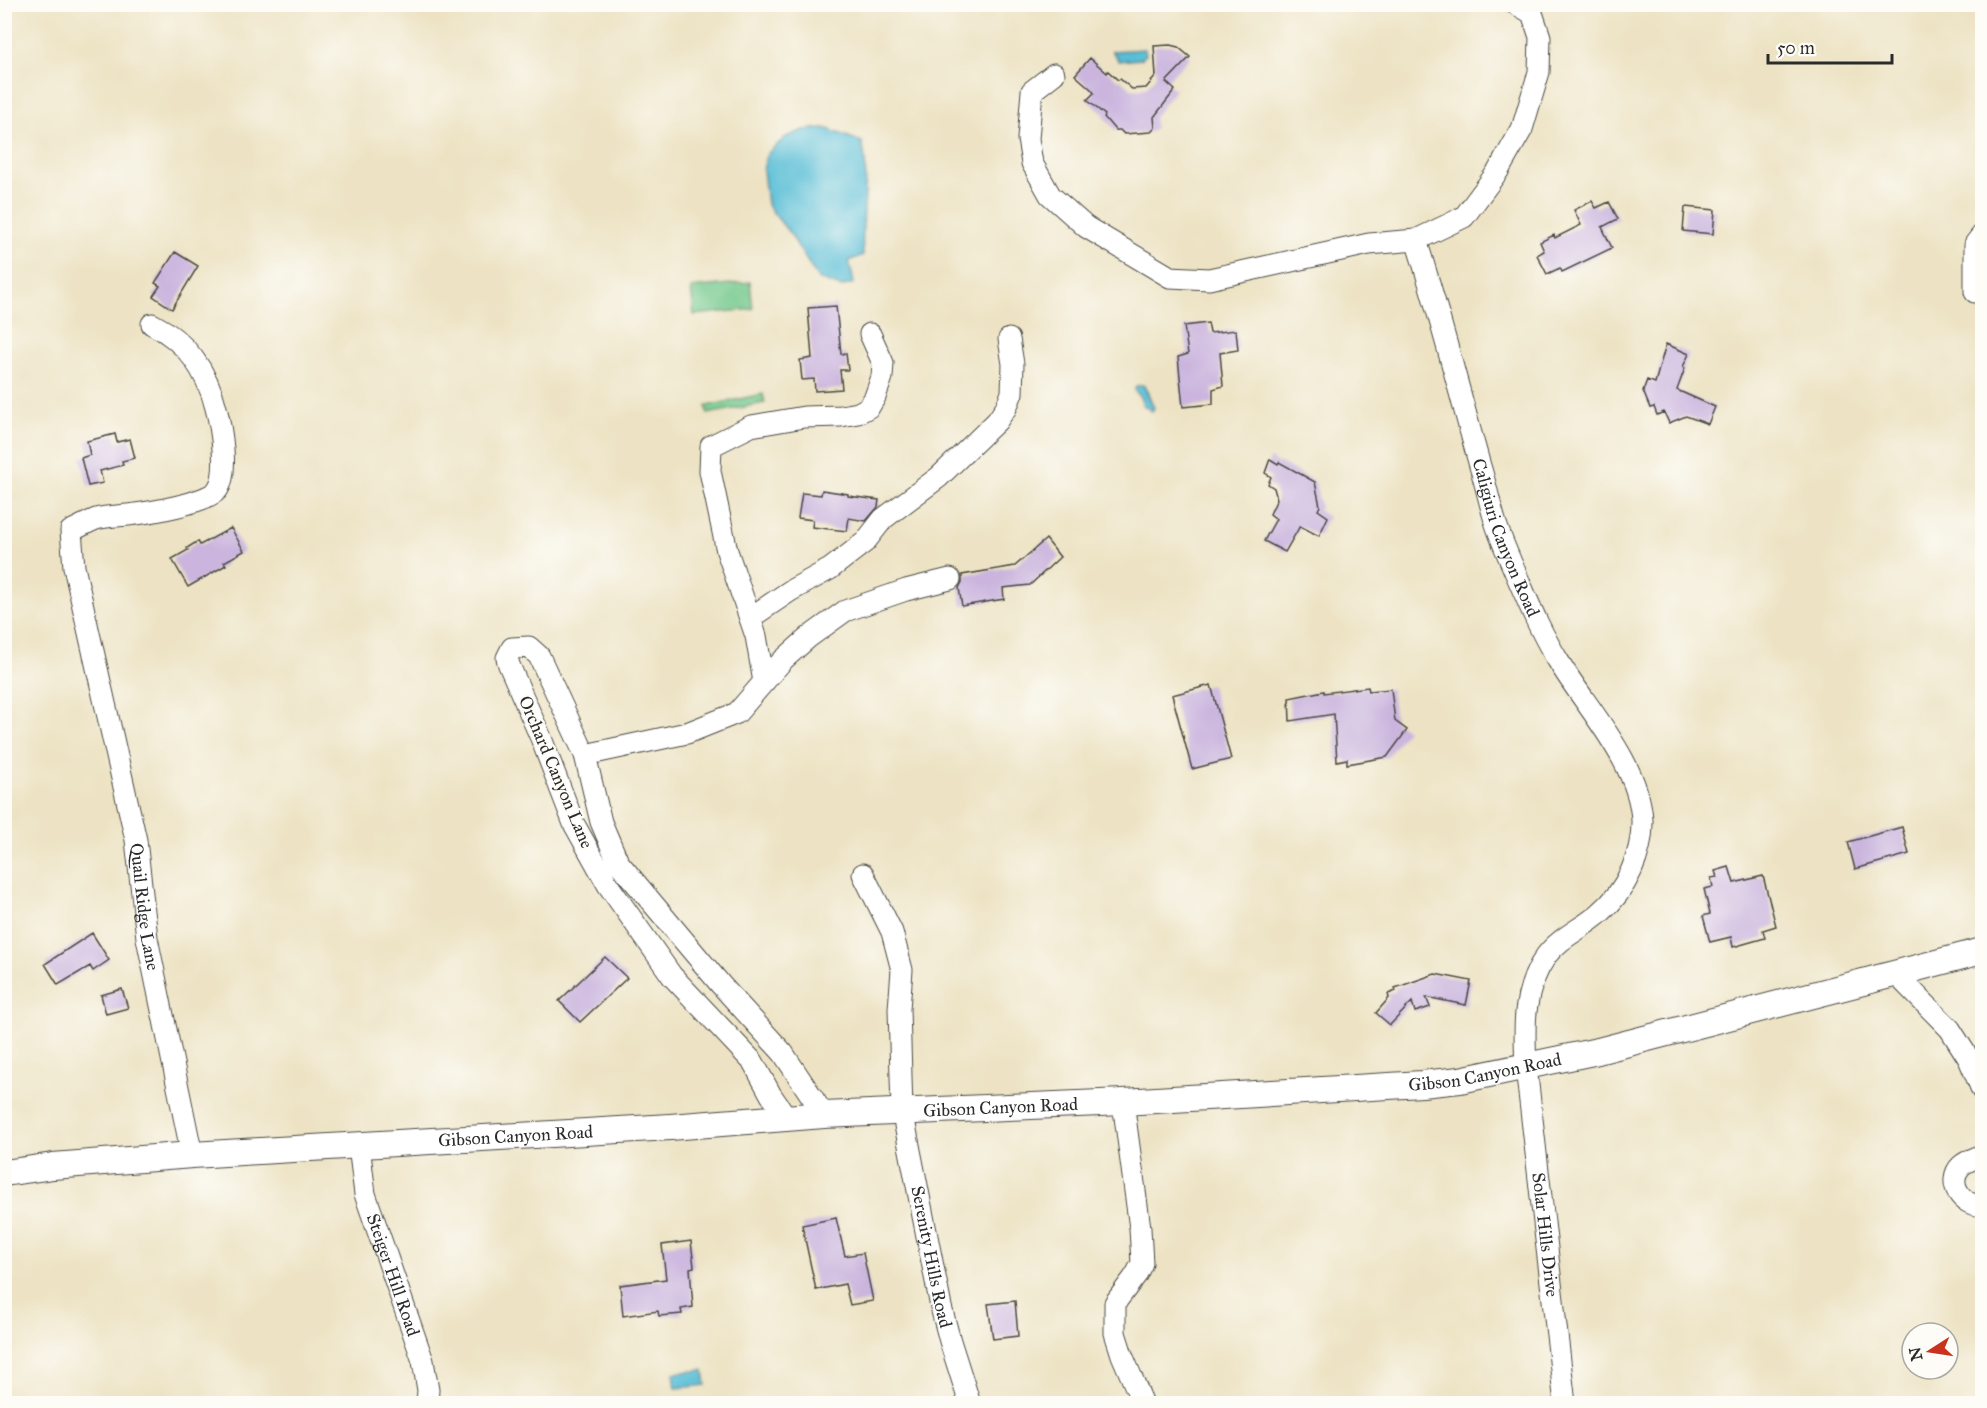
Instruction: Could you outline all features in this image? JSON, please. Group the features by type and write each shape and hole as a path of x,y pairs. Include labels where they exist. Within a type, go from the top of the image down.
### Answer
{"main road":[{"name":"Gibson Canyon Road","path":"4,1173 53,1166 192,1155 670,1127 903,1110 1123,1102 1460,1080 1598,1051 1983,951"}],"street":[{"path":"1054,74 1032,91 1028,139 1032,163 1050,195 1086,227 1170,277 1209,279 1369,244 1416,240 1464,217 1498,171 1522,129 1539,72 1540,37 1532,13 1516,4"},
{"path":"1975,292 1976,244 1983,235"},
{"name":"Caligiuri Canyon Road","path":"1416,240 1430,282 1496,525 1532,611 1558,661 1622,759 1636,789 1642,819 1640,846 1629,877 1616,897 1599,914 1558,942 1546,956 1537,972 1526,1003 1524,1021 1526,1067"},
{"name":"Quail Ridge Lane","path":"152,324 167,332 194,357 208,383 217,409 224,472 219,488 211,496 195,502 130,515 98,518 71,531 74,567 136,840 147,938 192,1155"},
{"path":"764,681 756,636 727,550 710,471 711,446 751,426 804,417 841,416 858,413 869,407 882,377 884,363 870,334"},
{"path":"750,618 790,591 830,569 865,542 883,519 939,477 997,422 1012,393 1013,364 1010,339"},
{"name":"Orchard Canyon Lane","path":"585,755 687,733 737,713 783,660 809,637 845,611 906,590 950,579"},
{"name":"Orchard Canyon Lane","path":"787,1118 753,1062 672,976 608,885 574,824 541,738 509,666 507,658 512,648 529,648 539,656 585,755 601,822 618,862 721,985 783,1053 824,1115"},
{"name":"Serenity Hills Road","path":"863,873 892,932 902,970 899,1009 903,1110 942,1307 970,1404"},
{"path":"1895,974 1950,1029 1970,1059 1983,1090"},
{"name":"Solar Hills Drive","path":"1526,1067 1565,1404"},
{"path":"1123,1102 1140,1228 1142,1263 1115,1303 1115,1333 1143,1404"},
{"name":"Steiger Hill Road","path":"359,1146 365,1194 423,1361 428,1390 427,1404"},
{"path":"1983,1155 1961,1166 1956,1177 1957,1190 1965,1202 1974,1206 1983,1205"}],"green space":[{"path":"750,282 753,309 694,315 691,288"},
{"path":"763,394 765,403 708,414 706,406"}],"water":[{"path":"1145,49 1146,54 1141,59 1119,61 1112,51"},
{"path":"825,128 862,142 865,156 863,255 849,261 854,283 841,287 818,279 791,235 767,205 763,170 767,154 786,137 804,130"},
{"path":"1143,385 1154,408 1152,411 1143,405 1135,390 1136,386"},
{"path":"704,1370 706,1385 676,1388 674,1373"}],"building":[{"path":"1154,46 1178,47 1190,57 1166,82 1175,90 1154,117 1155,128 1151,132 1124,134 1120,130 1115,130 1104,117 1105,115 1087,100 1094,93 1075,75 1090,58 1107,73 1108,71 1132,89 1146,88 1156,76"},
{"path":"1592,201 1596,208 1609,202 1618,219 1602,227 1612,248 1562,272 1560,268 1547,274 1537,255 1544,251 1540,242 1554,235 1555,238 1581,225 1574,210"},
{"path":"1685,207 1715,210 1713,234 1683,231"},
{"path":"175,252 198,266 172,309 153,296 160,286 155,283"},
{"path":"836,306 841,354 846,353 848,370 840,370 842,389 815,391 814,379 802,380 800,360 812,358 808,308"},
{"path":"1208,323 1210,333 1236,330 1238,350 1220,353 1223,386 1213,389 1213,404 1183,407 1178,357 1188,354 1184,326"},
{"path":"1666,344 1689,354 1677,390 1715,407 1708,424 1686,416 1669,423 1664,412 1657,415 1654,407 1650,408 1643,391 1647,380 1655,383"},
{"path":"115,434 117,442 130,439 135,458 122,461 123,465 100,471 103,483 88,486 81,458 90,455 87,441"},
{"path":"1270,459 1315,482 1320,506 1318,510 1328,517 1319,536 1300,526 1285,552 1264,541 1276,519 1270,514 1277,499 1274,488 1268,484 1271,477 1265,473"},
{"path":"822,490 879,500 878,507 866,521 849,518 847,531 812,527 813,520 798,518 802,493 821,495"},
{"path":"231,528 244,551 224,562 226,565 188,587 172,559 198,541 200,545"},
{"path":"1046,539 1060,557 1030,585 1003,588 1004,599 962,606 959,588 962,575 1015,566"},
{"path":"1211,685 1231,759 1192,769 1172,695"},
{"path":"1368,687 1369,691 1391,689 1395,721 1407,730 1387,757 1347,764 1347,759 1337,761 1334,714 1290,721 1289,698 1324,691 1324,693"},
{"path":"1902,827 1909,854 1855,869 1848,842"},
{"path":"1729,867 1734,883 1763,876 1776,926 1763,930 1765,938 1733,947 1731,937 1710,942 1703,916 1710,914 1704,889 1713,887 1711,878 1717,877 1715,871"},
{"path":"92,933 109,960 93,971 90,966 58,985 45,964"},
{"path":"605,957 627,978 580,1022 559,1001"},
{"path":"1435,974 1471,981 1466,1005 1426,997 1430,1007 1415,1012 1412,1002 1390,1025 1376,1013 1389,998 1388,994 1396,991 1395,988"},
{"path":"122,989 128,1008 106,1014 101,995"},
{"path":"836,1218 845,1256 863,1253 873,1301 850,1305 845,1284 816,1290 802,1225"},
{"path":"691,1241 694,1267 690,1268 693,1307 681,1309 682,1314 659,1316 658,1311 623,1316 620,1285 666,1279 662,1245"},
{"path":"1015,1301 1018,1336 993,1339 988,1304"}]}
